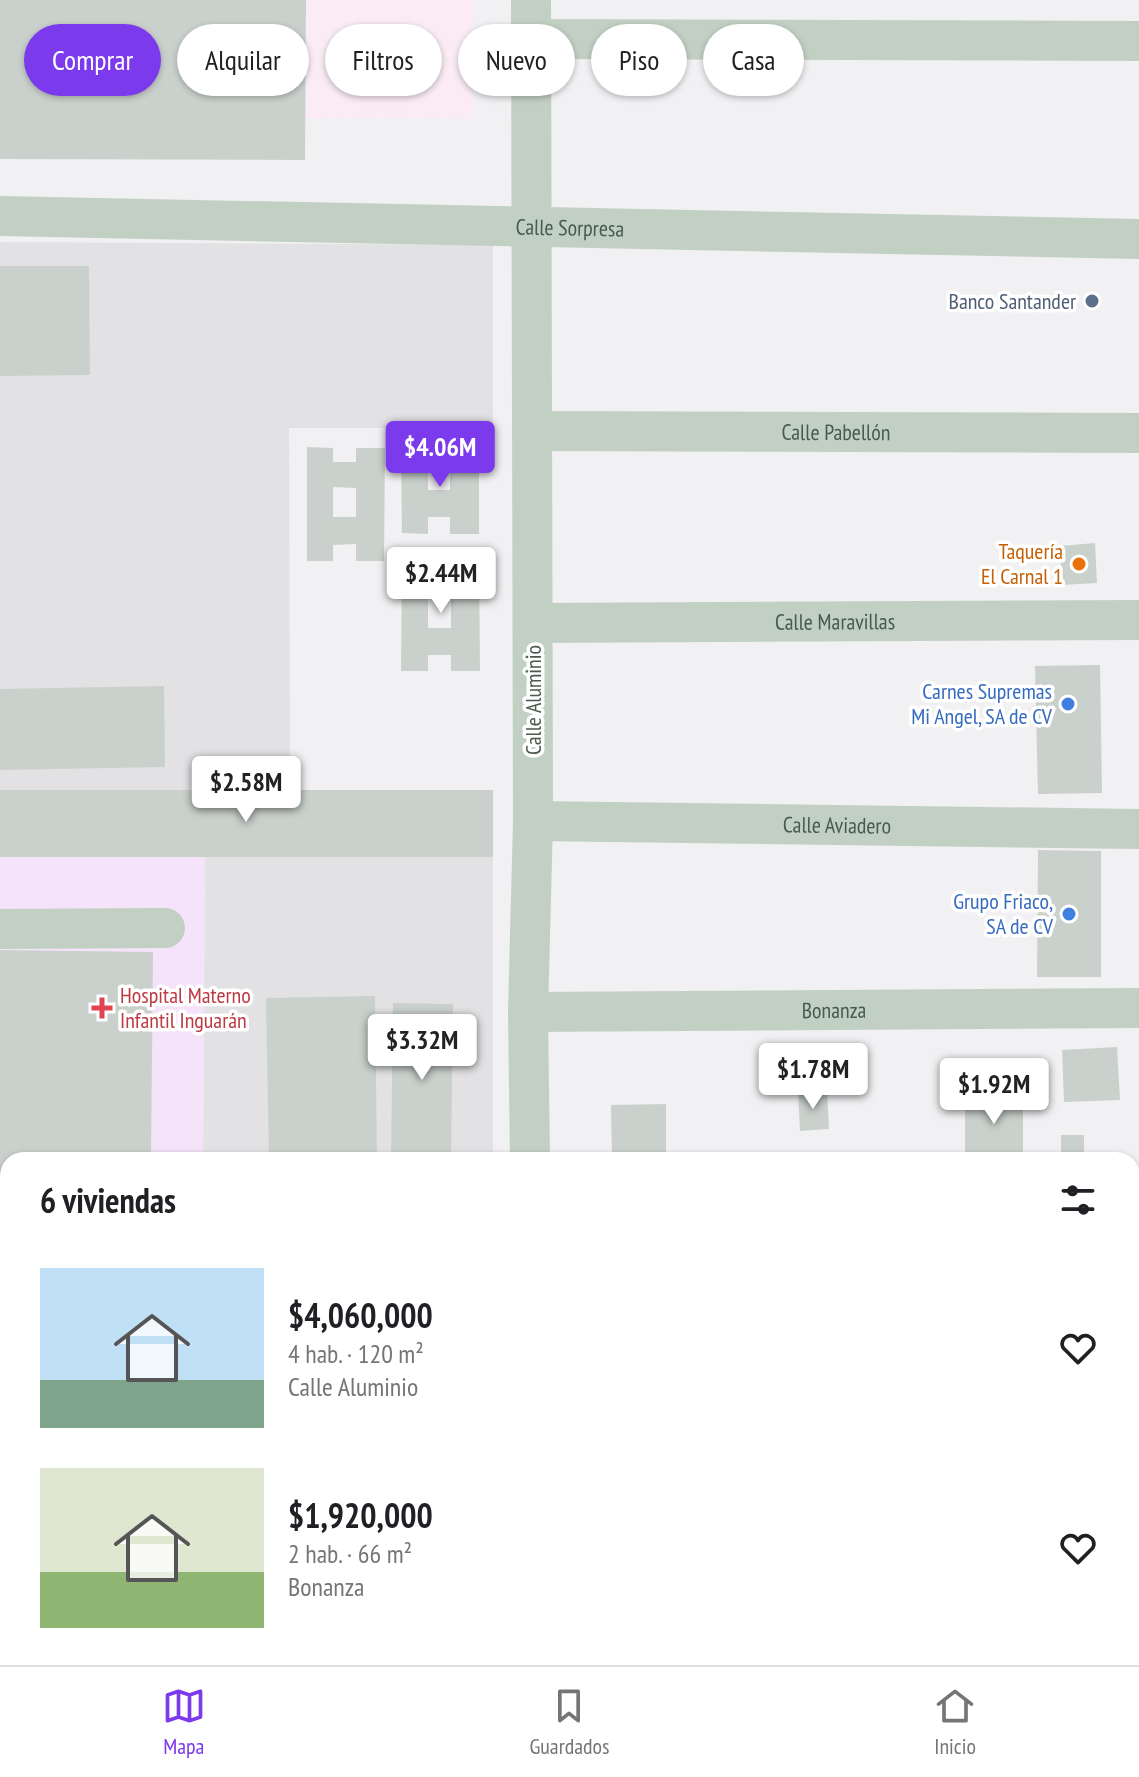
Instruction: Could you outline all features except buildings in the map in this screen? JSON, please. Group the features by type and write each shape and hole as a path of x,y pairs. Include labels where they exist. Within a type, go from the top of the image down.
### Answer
{"street":[{"name":"Calle Aluminio","path":"531,0 531,24"},
{"path":"575,39 1139,41"},
{"name":"Calle Aluminio","path":"530,1152 528,1012 533,821 531,96"},
{"name":"Calle Sorpresa","path":"0,216 1139,239"},
{"name":"Calle Pabellón","path":"532,431 1139,433"},
{"name":"Calle Maravillas","path":"533,623 1139,620"},
{"name":"Calle Aviadero","path":"533,821 1139,829"},
{"path":"0,929 165,928"},
{"name":"Bonanza","path":"528,1012 1139,1008"}],"shaded area":[{"path":"306,0 474,0 474,24 458,24 458,96 474,96 474,119 306,118 309,24 306,24"},
{"path":"0,242 493,245 493,428 289,428 290,790 0,790"},
{"name":"Hospital Materno Infantil Inguarán","path":"0,857 205,857 203,1152 0,1152"},
{"path":"205,857 493,857 493,1152 203,1152"}],"place":[{"name":"Banco Santander","path":"1092,301"},
{"name":"Taquería El Carnal 1","path":"1079,564"},
{"name":"Carnes Supremas Mi Angel, SA de CV","path":"1068,704"},
{"name":"Grupo Friaco, SA de CV","path":"1069,914"},
{"name":"Hospital Materno Infantil Inguarán","path":"102,1008"}]}
